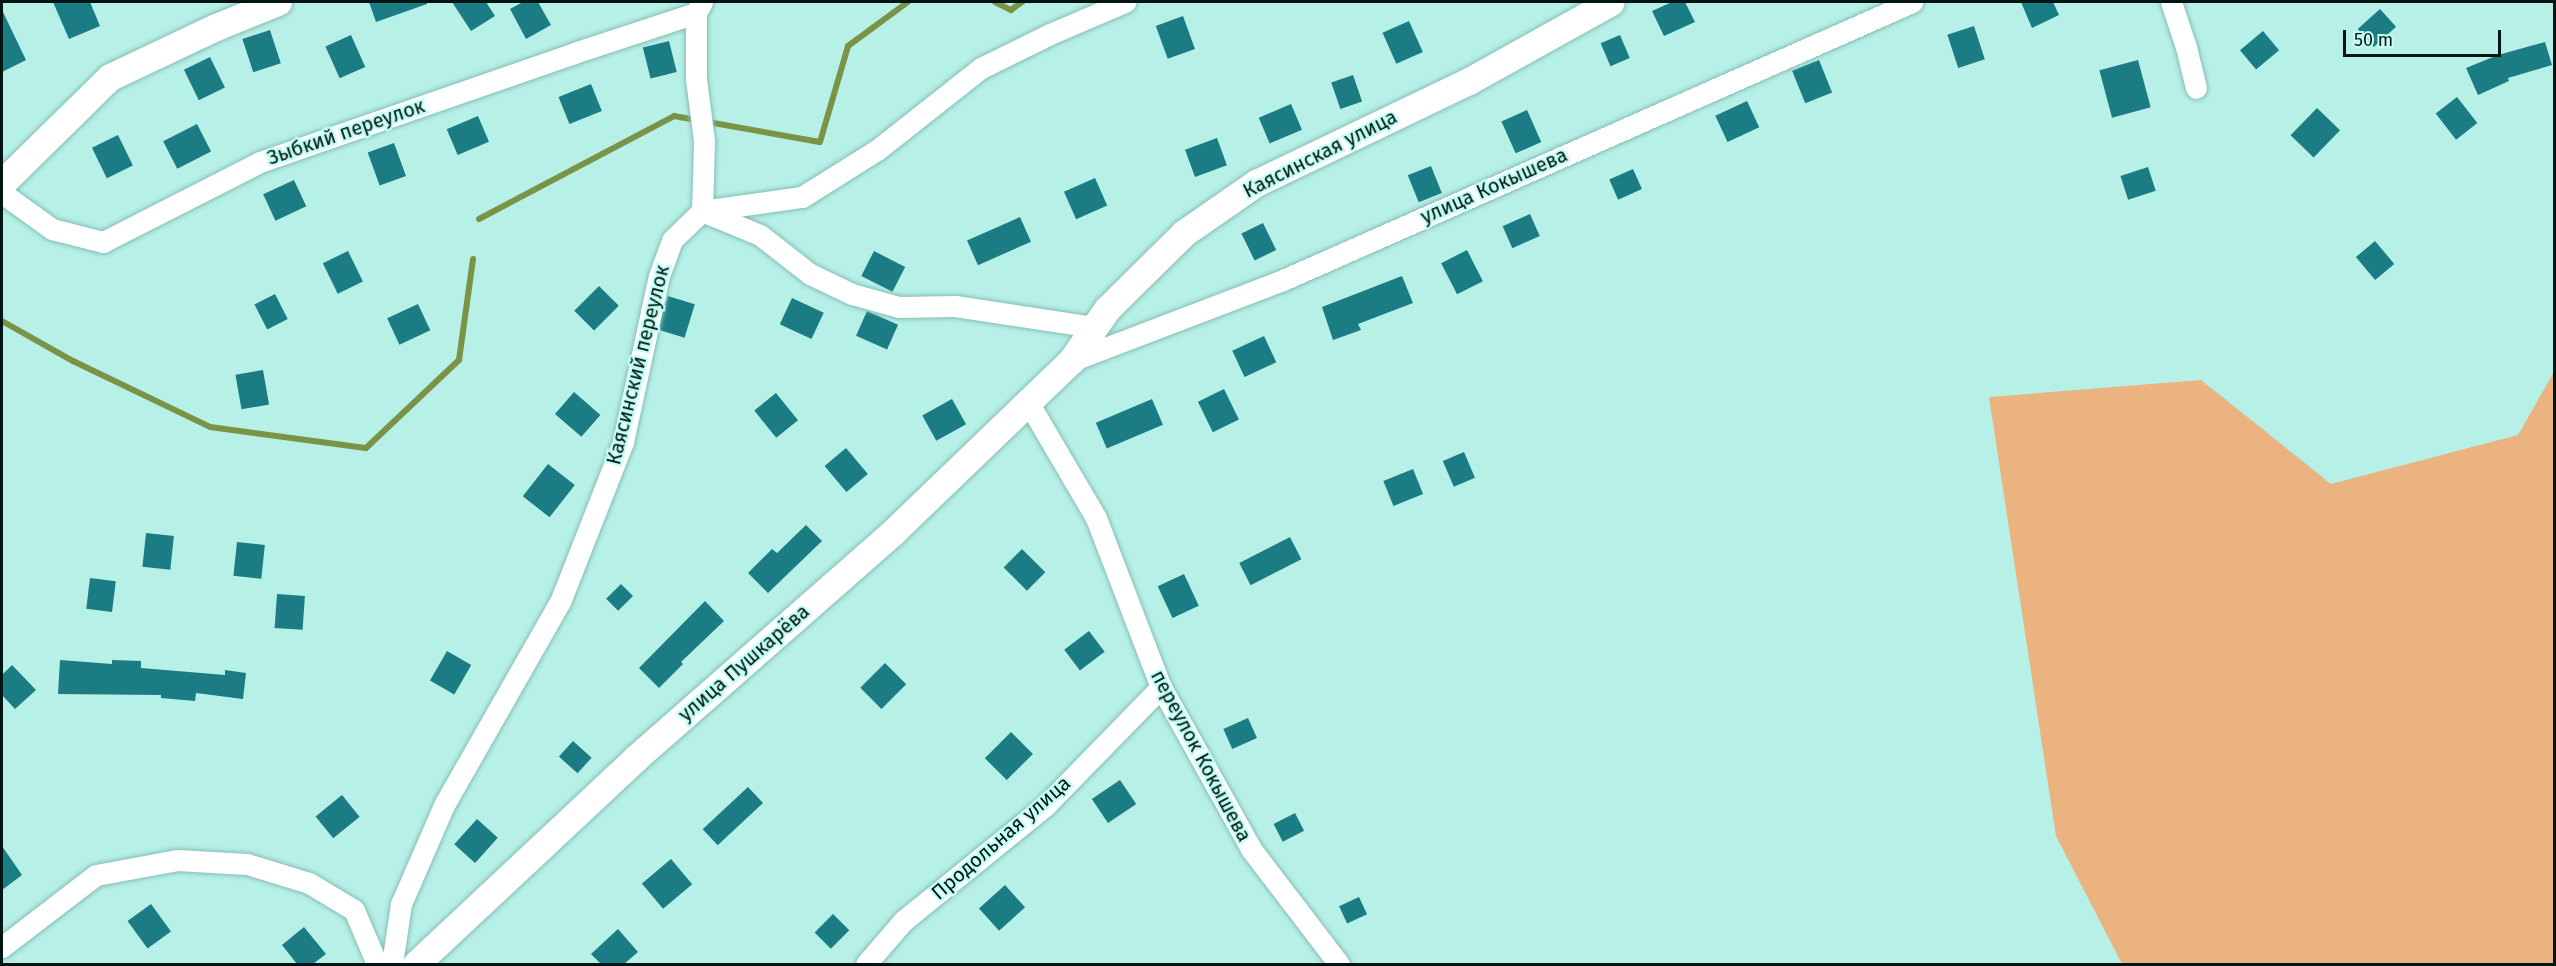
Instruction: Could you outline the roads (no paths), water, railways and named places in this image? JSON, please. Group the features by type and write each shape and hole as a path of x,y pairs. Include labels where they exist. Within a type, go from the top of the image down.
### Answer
{"street":[{"path":"2,183 110,76 216,27 278,2"},
{"path":"702,211 802,197 877,150 981,68 1050,34 1125,2"},
{"name":"Каясинская улица","path":"1071,361 1107,309 1184,233 1256,183 1469,81 1611,2"},
{"name":"улица Кокышева","path":"1071,361 1283,280 1912,2"},
{"path":"2171,2 2186,47 2196,88"},
{"path":"699,8 696,79 703,135 702,211"},
{"name":"Зыбкий переулок","path":"2,193 52,229 103,242 260,162 699,8"},
{"path":"702,211 760,235 810,274 852,294 899,307 955,306 1094,327"},
{"name":"Каясинский переулок","path":"392,964 401,904 444,805 560,602 623,442 659,276 672,240 702,211"},
{"name":"улица Пушкарёва","path":"416,964 637,757 893,532 1071,361"},
{"name":"переулок Кокышева","path":"1028,402 1096,518 1161,687 1251,849 1339,964"},
{"name":"Продольная улица","path":"866,964 903,921 1046,804 1161,687"},
{"path":"2,946 96,874 177,860 247,864 309,883 354,910 377,964"}],"waterway":[{"path":"479,219 674,116 820,142 848,46 908,2"},
{"path":"995,2 1011,10 1022,2"},
{"path":"2,321 73,361 210,427 366,448 459,360 473,259"}]}
